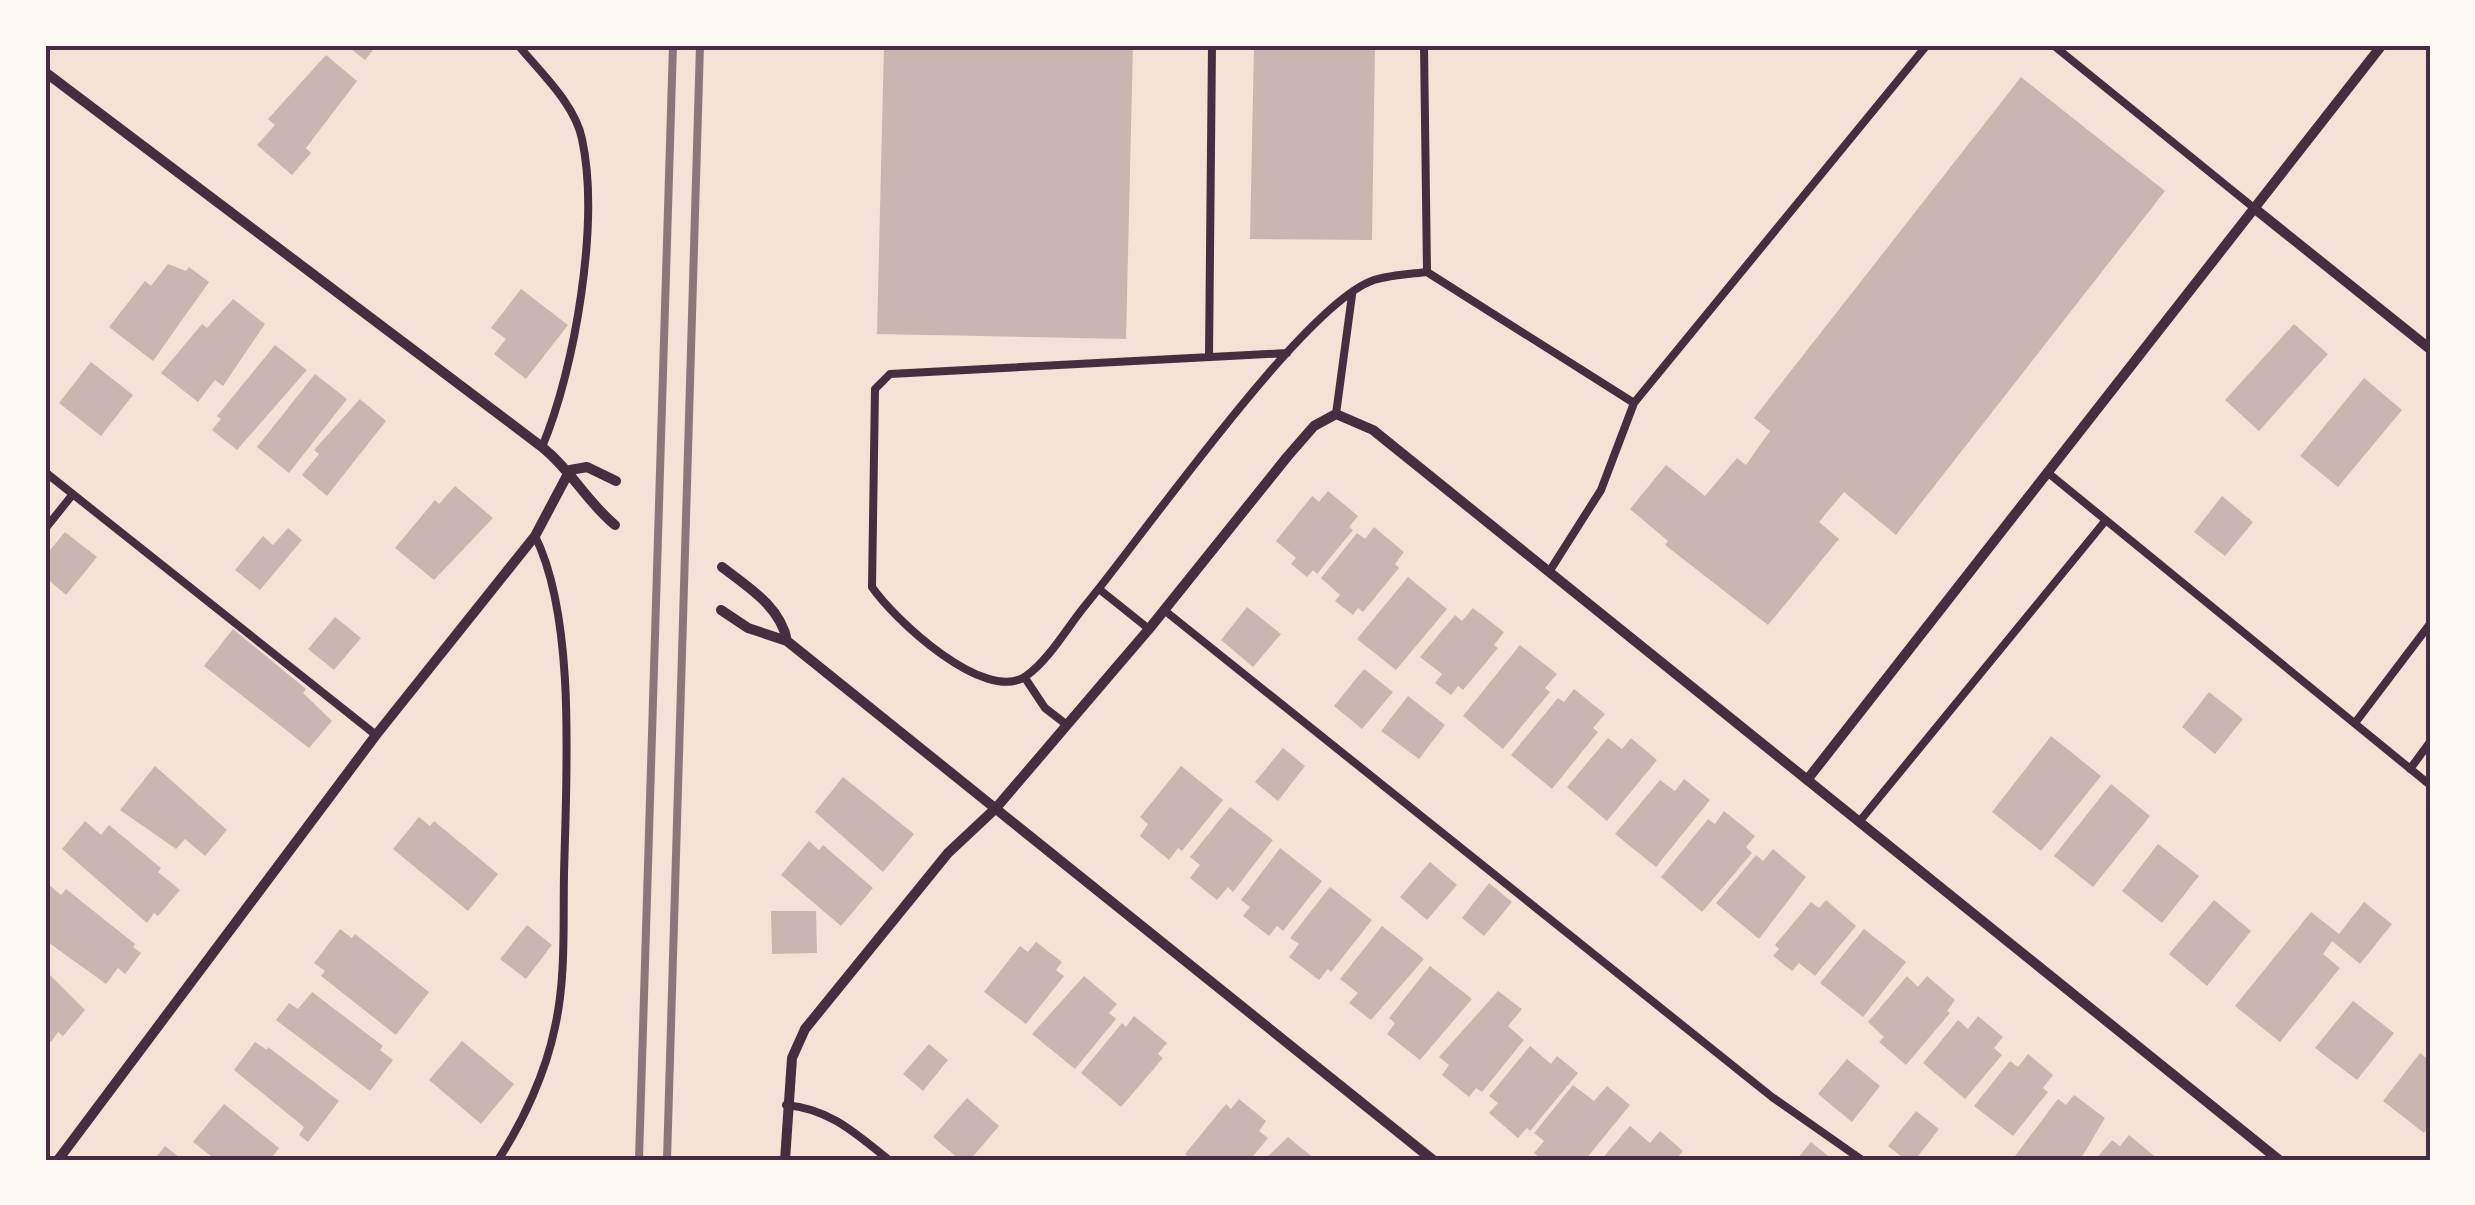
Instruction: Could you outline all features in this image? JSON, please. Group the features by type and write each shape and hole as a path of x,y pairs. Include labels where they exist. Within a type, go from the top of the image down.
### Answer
{"street":[{"path":"1807,780 2382,45"},
{"path":"45,72 542,446 570,470 590,502 615,525"},
{"path":"2254,208 2430,348"},
{"path":"784,1160 792,1058 805,1029 948,853 996,808 1149,629 1314,426 1336,414 1374,430 2278,1160"},
{"path":"570,470 588,468 616,481"},
{"path":"58,1160 376,735 535,536 570,470"},
{"path":"722,566 774,610 787,640"},
{"path":"721,610 748,628 787,640 1433,1160"}],"lane":[{"path":"518,45 562,99 582,136 585,175 585,274 557,412 542,446"},
{"path":"1209,356 1212,45"},
{"path":"1424,45 1426,272"},
{"path":"1549,572 1600,490 1634,404 1927,45"},
{"path":"2053,45 2254,208"},
{"path":"1287,353 890,374 875,389 872,587 886,608 954,664 1004,682 1025,678 1099,589 1287,353 1304,331 1372,280 1426,272 1634,404"},
{"path":"1336,414 1352,295"},
{"path":"45,472 376,735"},
{"path":"2048,472 2430,784"},
{"path":"45,528 73,494"},
{"path":"1860,822 2106,520"},
{"path":"498,1160 535,1088 556,1027 562,952 567,714 550,566 535,536"},
{"path":"1099,589 1149,629"},
{"path":"1164,610 1772,1097 1862,1160"},
{"path":"2355,722 2430,624"},
{"path":"1025,678 1046,708 1066,725"},
{"path":"2410,769 2430,742"},
{"path":"786,1105 815,1108 838,1119 888,1160"}],"building":[{"path":"346,45 377,45 365,60"},
{"path":"884,45 1133,45 1126,339 877,334"},
{"path":"1254,45 1375,45 1372,240 1250,239"},
{"path":"326,55 357,81 306,148 311,153 292,175 257,145 275,125 268,119"},
{"path":"2021,77 2165,191 1896,535 1844,492 1819,522 1839,539 1768,625 1665,545 1668,541 1630,509 1666,465 1705,496 1737,458 1746,465 1770,431 1754,418"},
{"path":"168,264 186,271 189,267 209,282 153,361 109,327 145,281 151,286"},
{"path":"521,289 568,325 526,379 494,354 506,339 491,328"},
{"path":"233,299 265,324 223,386 215,380 198,402 161,373 202,324 207,328"},
{"path":"2294,324 2328,354 2259,431 2225,400"},
{"path":"275,345 307,370 237,450 212,430 221,419 217,416"},
{"path":"91,362 133,395 101,436 59,403"},
{"path":"315,374 347,399 289,473 257,447"},
{"path":"2364,378 2402,410 2338,487 2300,456"},
{"path":"360,399 386,421 327,496 302,475 319,454 314,450"},
{"path":"455,486 493,518 434,580 395,548 435,500 439,504"},
{"path":"1328,491 1358,516 1349,527 1353,530 1317,574 1313,570 1307,577 1291,564 1296,558 1276,541 1312,496 1319,502"},
{"path":"2222,496 2253,522 2225,556 2194,532"},
{"path":"1374,527 1404,552 1395,564 1399,568 1363,612 1358,608 1353,615 1335,601 1340,595 1321,578 1357,533 1365,539"},
{"path":"288,528 302,540 260,590 235,570 263,536 273,545"},
{"path":"65,532 97,557 66,595 45,577 45,556"},
{"path":"1408,577 1447,609 1396,670 1357,639"},
{"path":"1247,607 1281,634 1253,667 1221,640"},
{"path":"1473,608 1504,632 1494,645 1498,648 1463,690 1458,686 1451,695 1435,683 1442,674 1420,657 1455,615 1462,621"},
{"path":"335,617 361,638 334,670 308,649"},
{"path":"233,629 306,689 303,693 332,721 309,748 204,666"},
{"path":"1520,645 1557,674 1545,688 1550,692 1503,749 1463,716"},
{"path":"1364,669 1393,692 1362,729 1334,706"},
{"path":"1574,689 1605,714 1593,728 1598,732 1552,789 1511,755 1558,698 1564,702"},
{"path":"2209,692 2243,719 2215,754 2182,727"},
{"path":"1408,696 1445,725 1419,759 1381,731"},
{"path":"2051,736 2101,776 2041,851 1992,812"},
{"path":"1608,738 1622,749 1631,738 1657,760 1607,821 1567,787"},
{"path":"1283,748 1305,766 1278,801 1255,782"},
{"path":"155,766 227,830 205,856 185,839 176,849 120,810"},
{"path":"1181,766 1223,800 1182,851 1178,848 1169,860 1140,836 1148,824 1140,817"},
{"path":"843,777 914,834 883,872 815,812"},
{"path":"1684,779 1710,800 1656,867 1615,834 1660,780 1675,791"},
{"path":"2111,784 2150,816 2093,887 2054,856"},
{"path":"1230,807 1273,840 1233,892 1228,887 1217,900 1190,878 1200,865 1190,857"},
{"path":"1724,811 1755,836 1746,847 1752,853 1702,912 1661,877 1708,819 1715,824"},
{"path":"419,817 430,826 434,821 498,874 468,911 393,849"},
{"path":"85,821 101,835 109,825 161,868 158,872 180,890 158,916 154,913 147,923 62,849"},
{"path":"809,841 819,850 823,845 873,888 841,926 781,875"},
{"path":"2158,844 2199,876 2162,923 2122,891"},
{"path":"1280,848 1322,881 1283,931 1277,926 1269,936 1243,916 1250,907 1241,900"},
{"path":"1773,849 1806,877 1759,939 1716,903 1756,855 1763,861"},
{"path":"1430,862 1457,885 1427,920 1400,897"},
{"path":"1489,883 1512,902 1484,936 1462,918"},
{"path":"48,884 61,895 66,889 135,944 133,947 141,953 125,974 118,968 106,984 45,940"},
{"path":"1330,887 1372,920 1331,972 1328,969 1319,980 1289,957 1299,944 1290,938"},
{"path":"1826,900 1856,926 1815,976 1799,963 1792,971 1773,956 1779,949 1775,945 1811,902 1819,908"},
{"path":"2214,900 2251,931 2207,986 2169,954"},
{"path":"2364,902 2392,924 2360,964 2332,941 2323,954 2340,968 2280,1042 2235,1006 2311,912 2339,934"},
{"path":"771,911 816,911 817,953 772,954"},
{"path":"527,925 552,945 526,979 500,959"},
{"path":"1382,926 1424,959 1371,1020 1349,1003 1358,993 1340,979"},
{"path":"340,929 352,938 355,934 429,992 396,1035 321,976 325,971 314,963"},
{"path":"1864,929 1906,962 1863,1017 1820,983"},
{"path":"1036,942 1062,962 1056,970 1064,976 1026,1024 984,992 1020,946 1028,952"},
{"path":"1430,966 1472,999 1420,1060 1387,1034 1395,1023 1389,1018"},
{"path":"45,970 85,1010 63,1036 58,1032 51,1042 45,1037"},
{"path":"1084,976 1117,1004 1109,1013 1116,1019 1075,1069 1032,1034"},
{"path":"1907,976 1918,987 1927,976 1955,1000 1947,1011 1950,1013 1906,1065 1879,1042 1884,1037 1868,1022"},
{"path":"1498,991 1522,1009 1508,1026 1524,1040 1482,1092 1476,1088 1469,1097 1442,1075 1449,1065 1439,1057"},
{"path":"312,992 383,1046 380,1050 393,1060 370,1091 276,1020 289,1003 298,1009"},
{"path":"2353,1001 2394,1033 2357,1080 2315,1048"},
{"path":"1134,1016 1167,1043 1158,1054 1163,1058 1121,1107 1081,1073 1122,1023 1126,1027"},
{"path":"1978,1016 2003,1037 1994,1048 2002,1055 1965,1099 1923,1063 1958,1020 1968,1029"},
{"path":"462,1041 514,1084 481,1124 429,1080"},
{"path":"255,1042 267,1050 268,1047 339,1101 308,1142 299,1135 304,1127 234,1070"},
{"path":"929,1044 948,1060 923,1091 903,1074"},
{"path":"1530,1046 1551,1064 1557,1056 1578,1073 1530,1131 1527,1128 1518,1138 1489,1113 1498,1103 1489,1096"},
{"path":"2420,1053 2430,1061 2430,1125 2424,1133 2383,1101"},
{"path":"2028,1054 2053,1075 2043,1088 2048,1092 2013,1136 1974,1106 2010,1061 2018,1067"},
{"path":"1847,1059 1880,1086 1852,1122 1818,1094"},
{"path":"1573,1085 1594,1101 1607,1086 1630,1105 1585,1160 1543,1160 1534,1153 1544,1141 1534,1133"},
{"path":"2074,1095 2105,1118 2080,1160 2012,1160 2058,1099 2066,1105"},
{"path":"967,1098 999,1126 970,1160 960,1160 933,1137"},
{"path":"1239,1099 1266,1121 1259,1131 1268,1138 1250,1160 1192,1160 1185,1154 1226,1104 1231,1109"},
{"path":"224,1104 279,1148 270,1160 216,1160 193,1142"},
{"path":"1916,1111 1939,1129 1915,1160 1906,1160 1888,1146"},
{"path":"1630,1126 1650,1143 1660,1131 1683,1151 1675,1160 1601,1160"},
{"path":"2129,1135 2159,1160 2095,1160 2112,1140 2120,1146"},
{"path":"1288,1137 1316,1160 1264,1160"},
{"path":"1811,1142 1833,1160 1796,1160"},
{"path":"165,1146 183,1160 154,1160"}],"railway":[{"path":"639,1160 673,45"},
{"path":"667,1160 700,45"}]}
